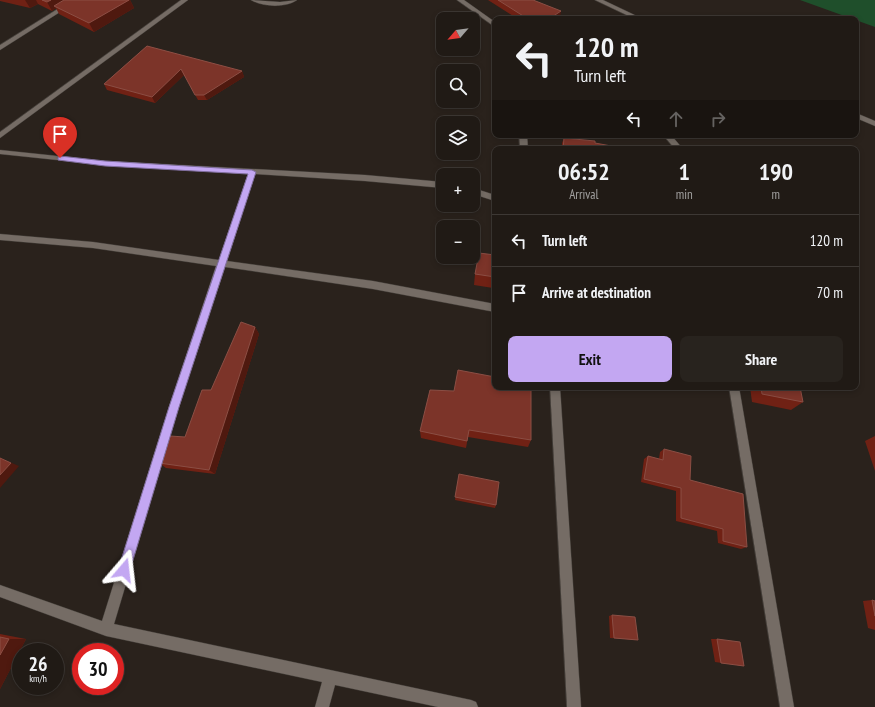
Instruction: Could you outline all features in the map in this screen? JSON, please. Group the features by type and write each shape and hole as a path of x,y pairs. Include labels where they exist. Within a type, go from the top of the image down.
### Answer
{"street":[{"path":"1,46 76,0"},
{"path":"0,136 185,0"},
{"path":"254,0 277,3 290,2 294,0"},
{"path":"460,0 492,23"},
{"path":"598,0 633,16"},
{"path":"859,117 875,124"},
{"path":"670,138 676,146"},
{"path":"0,152 105,163 365,178 436,184"},
{"path":"106,629 174,407 252,172"},
{"path":"480,193 492,197"},
{"path":"0,237 92,245 222,265 373,285 492,307"},
{"path":"555,390 574,707"},
{"path":"734,390 787,707"},
{"path":"0,591 106,629 471,707"},
{"path":"322,707 330,677"}],"green space":[{"path":"800,0 875,0 875,27 859,21 859,16 844,16"}],"building":[{"path":"64,0 129,0 89,23 54,6"},
{"path":"498,0 533,0 561,11 554,16 523,16"},
{"path":"147,46 242,71 204,95 195,95 181,69 152,97 104,84"},
{"path":"564,138 595,141 595,143 611,146 563,146"},
{"path":"480,253 492,255 492,277 475,274 477,264 480,264"},
{"path":"241,322 255,327 209,470 159,463 170,436 185,437 202,390 211,390"},
{"path":"458,370 492,376 492,390 531,390 531,440 469,430 467,441 420,431 430,390 454,391"},
{"path":"761,390 801,390 803,402 762,394"},
{"path":"664,449 691,456 690,480 743,494 747,547 723,541 723,529 681,518 681,488 644,479 648,456 663,460"},
{"path":"0,458 11,463 0,475"},
{"path":"459,474 499,482 496,505 455,497"},
{"path":"872,600 875,601 875,616"},
{"path":"612,615 635,617 638,640 614,638"},
{"path":"0,637 9,639 0,655"},
{"path":"717,639 740,642 744,666 721,663"}],"route":[{"path":"60,158 105,163 252,172 174,407 124,570"}]}
